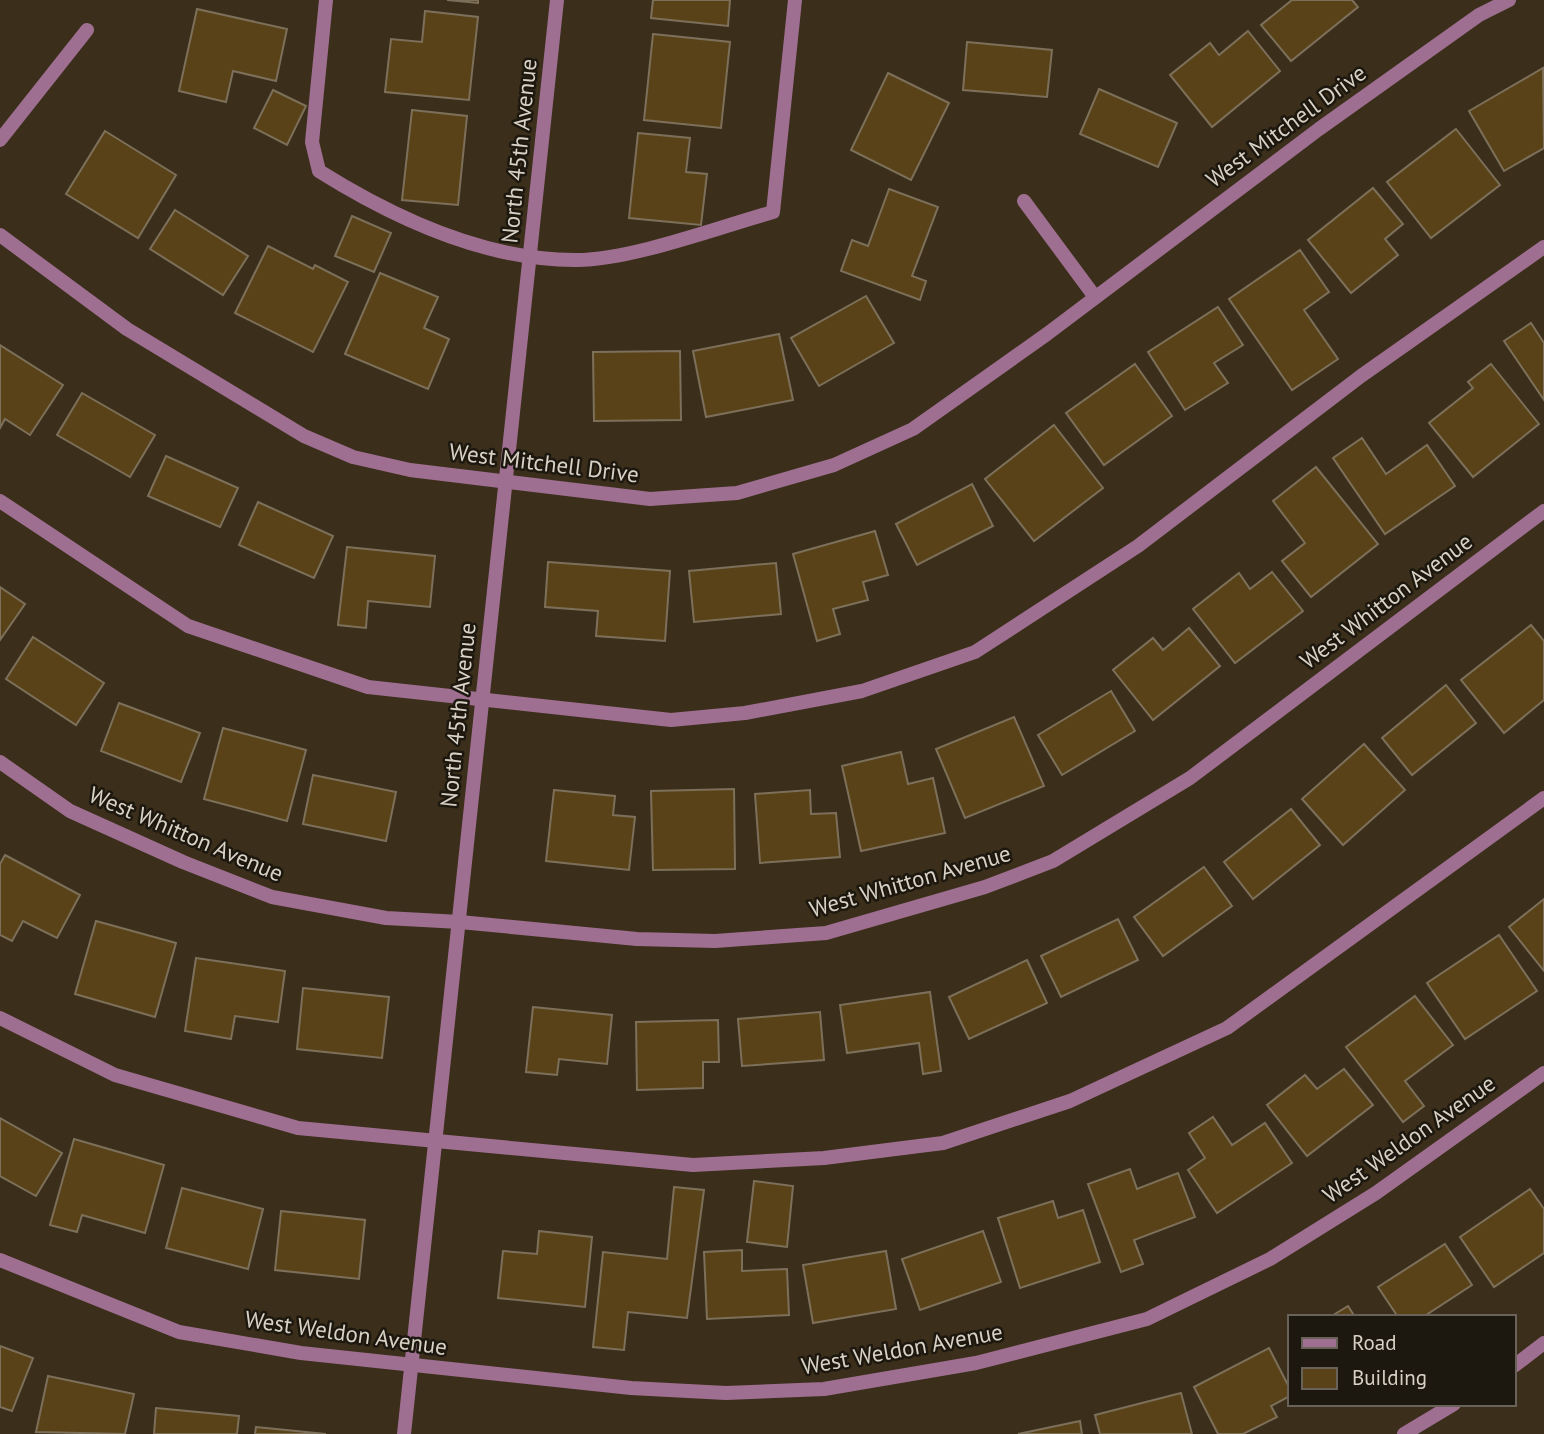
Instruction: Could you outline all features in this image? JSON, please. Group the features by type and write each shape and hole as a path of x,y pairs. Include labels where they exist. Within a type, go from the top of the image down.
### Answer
{"street":[{"path":"326,0 312,142 318,171 373,204 472,243 531,258 579,260 639,249 773,212 795,0"},
{"name":"North 45th Avenue","path":"404,1434 557,0"},
{"name":"West Mitchell Drive","path":"0,235 127,329 304,436 365,460 410,470 650,499 737,493 834,465 913,429 1319,129 1479,15 1509,0"},
{"path":"0,139 87,30"},
{"path":"1024,201 1095,297"},
{"path":"0,501 188,626 368,687 671,720 745,713 862,691 975,652 1138,546 1361,376 1544,247"},
{"name":"West Whitton Avenue","path":"0,762 70,811 183,862 272,897 386,918 460,922 637,939 715,942 826,933 985,887 1053,860 1190,778 1544,511"},
{"path":"0,1018 115,1075 298,1128 693,1165 824,1158 943,1143 1070,1101 1227,1028 1544,798"},
{"name":"West Weldon Avenue","path":"0,1260 179,1332 301,1353 411,1367 631,1388 726,1393 824,1389 976,1363 1147,1319 1282,1252 1376,1193 1544,1073"},
{"path":"1516,1364 1544,1343"},
{"path":"1404,1434 1451,1406"}],"building":[{"path":"447,0 478,0 478,3"},
{"path":"653,0 730,0 728,26 651,18"},
{"path":"1292,0 1352,0 1358,7 1291,61 1261,25"},
{"path":"197,9 287,29 276,81 233,71 226,102 179,91"},
{"path":"425,11 478,17 469,100 385,92 391,39 422,42"},
{"path":"1248,31 1280,71 1212,127 1170,75 1210,43 1219,55"},
{"path":"653,34 730,42 721,128 644,120"},
{"path":"967,42 1052,50 1047,97 963,90"},
{"path":"1543,68 1544,148 1504,171 1469,111"},
{"path":"888,73 949,103 911,180 851,150"},
{"path":"1099,89 1177,123 1158,167 1080,134"},
{"path":"273,90 306,106 287,145 254,128"},
{"path":"412,110 467,116 458,205 402,200"},
{"path":"1456,129 1500,185 1431,238 1387,182"},
{"path":"105,131 176,175 138,238 66,194"},
{"path":"638,133 690,138 686,172 707,174 701,225 629,218"},
{"path":"1373,188 1403,224 1385,239 1398,255 1351,293 1308,240"},
{"path":"889,189 938,207 912,276 926,281 920,300 841,271 852,240 868,246"},
{"path":"175,210 248,256 223,295 150,249"},
{"path":"352,216 391,233 374,272 335,256"},
{"path":"268,246 313,269 315,265 348,282 313,352 235,313"},
{"path":"1300,250 1329,292 1304,310 1338,359 1292,390 1229,299"},
{"path":"380,273 438,297 424,328 449,339 428,389 345,354"},
{"path":"866,296 894,343 819,386 791,338"},
{"path":"1218,307 1243,345 1214,363 1228,383 1185,410 1148,352"},
{"path":"1531,323 1544,343 1544,400 1504,341"},
{"path":"779,334 793,400 706,417 693,351"},
{"path":"0,345 63,385 30,435 5,419 0,428"},
{"path":"680,351 681,420 594,421 593,352"},
{"path":"1135,364 1172,416 1104,465 1066,413"},
{"path":"1491,364 1539,424 1473,477 1429,423 1473,388 1468,382"},
{"path":"82,393 155,435 130,477 57,435"},
{"path":"1054,425 1103,488 1034,541 985,479"},
{"path":"1362,438 1386,474 1427,445 1455,486 1385,534 1333,458"},
{"path":"166,456 238,488 220,527 148,496"},
{"path":"1316,467 1378,544 1311,597 1282,561 1305,543 1273,501"},
{"path":"972,484 993,526 917,565 896,524"},
{"path":"258,502 333,536 314,578 239,545"},
{"path":"875,531 888,575 863,582 868,600 833,609 840,634 817,641 793,554"},
{"path":"347,547 435,556 430,607 368,601 366,628 338,625"},
{"path":"548,562 670,571 665,641 596,636 598,611 545,607"},
{"path":"776,563 781,614 694,622 689,571"},
{"path":"1272,572 1303,611 1235,663 1193,609 1239,573 1250,589"},
{"path":"0,587 25,604 0,640"},
{"path":"1531,625 1544,641 1544,700 1504,733 1461,680"},
{"path":"1189,628 1220,666 1153,720 1113,670 1153,638 1163,650"},
{"path":"33,637 104,683 76,725 6,679"},
{"path":"1446,685 1476,723 1412,775 1382,738"},
{"path":"1111,691 1135,731 1062,775 1038,735"},
{"path":"119,703 200,733 181,782 101,751"},
{"path":"1014,717 1044,786 965,818 936,749"},
{"path":"223,728 306,750 287,821 204,799"},
{"path":"1364,744 1405,790 1343,845 1302,799"},
{"path":"901,752 908,784 933,778 945,833 861,851 842,766"},
{"path":"313,775 396,792 386,841 303,824"},
{"path":"734,789 735,869 653,870 651,791"},
{"path":"554,790 615,796 613,815 635,817 629,870 546,861"},
{"path":"810,790 811,814 836,813 840,857 760,863 755,794"},
{"path":"1291,809 1320,845 1253,899 1224,862"},
{"path":"5,855 80,895 57,938 23,921 12,941 0,935 0,864"},
{"path":"1204,867 1232,906 1163,956 1134,917"},
{"path":"1544,899 1544,971 1509,927"},
{"path":"1118,919 1138,960 1061,997 1041,956"},
{"path":"96,921 176,943 155,1017 75,994"},
{"path":"1499,935 1537,991 1465,1039 1427,983"},
{"path":"196,958 285,971 278,1022 235,1016 231,1039 185,1031"},
{"path":"1027,960 1047,1003 969,1039 949,997"},
{"path":"303,988 389,997 382,1058 297,1049"},
{"path":"930,992 941,1071 923,1074 919,1043 847,1053 840,1005"},
{"path":"1415,996 1453,1045 1405,1081 1424,1106 1403,1122 1346,1047"},
{"path":"533,1007 612,1015 607,1064 559,1059 557,1075 526,1072"},
{"path":"820,1012 824,1060 742,1066 738,1019"},
{"path":"718,1020 719,1062 703,1062 703,1088 637,1090 636,1022"},
{"path":"1344,1069 1373,1105 1307,1156 1267,1105 1305,1075 1317,1089"},
{"path":"1213,1117 1232,1145 1265,1123 1292,1163 1217,1213 1188,1170 1205,1158 1189,1133"},
{"path":"0,1118 62,1153 36,1196 0,1176"},
{"path":"74,1139 164,1165 145,1233 82,1215 77,1232 50,1225"},
{"path":"1130,1169 1137,1189 1178,1173 1195,1217 1134,1240 1143,1264 1121,1272 1088,1184"},
{"path":"754,1181 793,1186 787,1247 747,1242"},
{"path":"674,1187 704,1190 687,1318 628,1312 624,1350 593,1347 603,1252 667,1259"},
{"path":"182,1188 263,1209 248,1269 166,1248"},
{"path":"1530,1189 1544,1209 1544,1253 1494,1287 1460,1237"},
{"path":"1053,1201 1058,1218 1083,1210 1100,1262 1020,1288 998,1218"},
{"path":"281,1211 365,1220 359,1279 275,1270"},
{"path":"539,1231 592,1237 585,1307 498,1298 503,1251 537,1254"},
{"path":"983,1231 1001,1282 920,1310 902,1259"},
{"path":"1445,1244 1472,1285 1426,1315 1397,1315 1378,1287"},
{"path":"742,1250 742,1271 787,1269 789,1315 707,1319 704,1252"},
{"path":"886,1251 896,1309 813,1323 803,1265"},
{"path":"1348,1306 1354,1315 1333,1315"},
{"path":"0,1346 33,1358 12,1411 0,1407"},
{"path":"1269,1348 1288,1385 1288,1397 1271,1406 1277,1417 1243,1434 1218,1434 1194,1387"},
{"path":"48,1376 134,1394 125,1434 36,1432"},
{"path":"1181,1393 1192,1434 1100,1434 1095,1415"},
{"path":"156,1408 239,1416 237,1434 154,1434"},
{"path":"1080,1421 1082,1434 1018,1434"},
{"path":"256,1427 326,1434 255,1434"}]}
